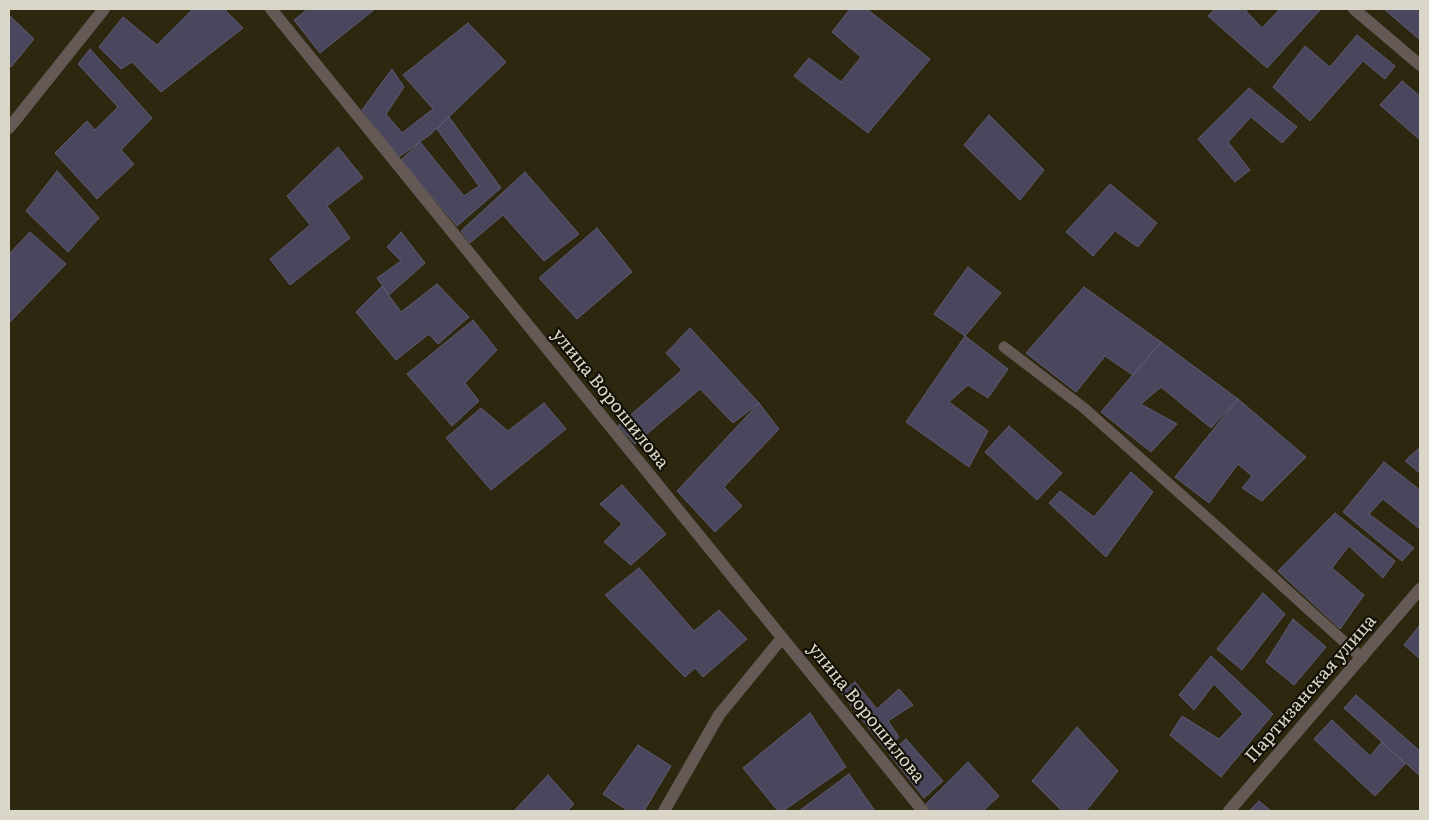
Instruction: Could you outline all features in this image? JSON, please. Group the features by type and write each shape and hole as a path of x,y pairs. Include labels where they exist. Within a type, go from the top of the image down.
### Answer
{"street":[{"path":"9,128 104,9"},
{"name":"улица Ворошилова","path":"271,9 923,811"},
{"path":"1354,9 1420,65"},
{"name":"Партизанская улица","path":"1229,811 1420,589"},
{"path":"664,811 719,716 782,638"}],"lane":[{"path":"1004,347 1084,408 1362,658"}],"building":[{"path":"193,9 224,9 243,28 161,92 132,62 121,69 99,47 123,17 157,45"},
{"path":"308,9 375,9 320,53 294,20"},
{"path":"850,9 867,9 930,59 868,133 794,76 809,58 841,82 861,57 832,32"},
{"path":"1215,9 1248,9 1246,11 1262,28 1280,9 1321,9 1267,68 1208,16"},
{"path":"1384,9 1415,9 1420,13 1420,40"},
{"path":"9,15 34,39 11,67 9,65"},
{"path":"468,23 506,62 431,134 399,157 362,110 392,69 404,87 386,114 402,133 433,109 403,75"},
{"path":"1357,35 1395,66 1385,79 1363,61 1310,121 1273,87 1305,46 1330,67"},
{"path":"90,49 152,118 121,150 134,164 97,199 55,153 87,121 95,130 118,107 78,64"},
{"path":"1402,81 1420,96 1420,140 1380,105"},
{"path":"1249,88 1297,127 1282,143 1251,117 1228,142 1250,170 1235,182 1198,139"},
{"path":"989,115 1044,170 1020,200 964,145"},
{"path":"449,117 501,188 457,226 401,160 420,142 464,196 479,186 437,129"},
{"path":"338,147 363,178 327,206 350,238 290,285 270,259 310,225 287,196"},
{"path":"57,171 99,218 68,252 26,211"},
{"path":"525,172 579,234 544,261 503,215 470,243 461,231"},
{"path":"1110,184 1157,223 1138,247 1115,231 1093,256 1066,232"},
{"path":"597,228 632,272 577,319 539,278"},
{"path":"30,232 66,264 9,323 9,254"},
{"path":"401,232 425,263 389,295 377,278 401,261 387,247"},
{"path":"968,267 1001,293 965,336 934,314"},
{"path":"437,284 469,317 438,344 429,334 396,360 356,312 382,286 401,312"},
{"path":"1084,287 1161,342 1133,375 1105,356 1076,392 1026,353"},
{"path":"473,320 497,350 465,383 479,401 452,426 407,374"},
{"path":"690,328 759,403 733,423 700,389 635,444 618,426 682,370 666,353"},
{"path":"965,336 1008,369 988,398 968,385 949,402 988,431 969,467 906,422"},
{"path":"1161,342 1238,399 1211,428 1161,387 1141,404 1177,424 1151,452 1101,412"},
{"path":"1238,399 1306,457 1262,501 1242,488 1252,476 1238,464 1209,503 1175,477"},
{"path":"544,403 566,429 491,490 446,438 481,408 508,431"},
{"path":"759,403 779,429 724,487 742,506 715,532 677,491"},
{"path":"1009,426 1062,473 1037,500 985,452"},
{"path":"1420,447 1420,473 1405,461"},
{"path":"1384,462 1420,490 1420,529 1383,499 1369,514 1414,548 1402,561 1343,512"},
{"path":"1131,472 1153,492 1106,557 1049,503 1060,491 1094,517"},
{"path":"622,485 666,534 631,565 604,542 622,524 600,504"},
{"path":"1335,513 1395,561 1383,578 1349,546 1332,568 1364,595 1340,629 1278,571"},
{"path":"639,568 694,631 719,610 747,639 703,677 695,668 685,677 605,595"},
{"path":"1263,593 1285,614 1242,670 1217,649"},
{"path":"1293,619 1326,647 1294,685 1266,662"},
{"path":"1420,625 1420,659 1404,645"},
{"path":"1211,656 1273,714 1221,777 1170,735 1182,716 1219,739 1243,714 1214,684 1194,710 1179,695"},
{"path":"855,682 877,709 899,689 913,705 888,721 899,737 886,750 841,693"},
{"path":"1356,695 1420,751 1420,776 1344,708"},
{"path":"810,713 846,767 783,811 778,811 743,768"},
{"path":"1332,720 1370,756 1382,742 1405,764 1375,796 1314,739"},
{"path":"1077,727 1118,771 1086,811 1062,811 1032,781"},
{"path":"906,739 943,781 924,798 889,754"},
{"path":"638,745 671,766 644,811 628,811 603,794"},
{"path":"968,762 999,796 983,811 931,811 926,804"},
{"path":"849,774 875,811 799,811"},
{"path":"548,775 574,804 567,811 514,811"},
{"path":"1259,801 1271,811 1249,811"}]}
